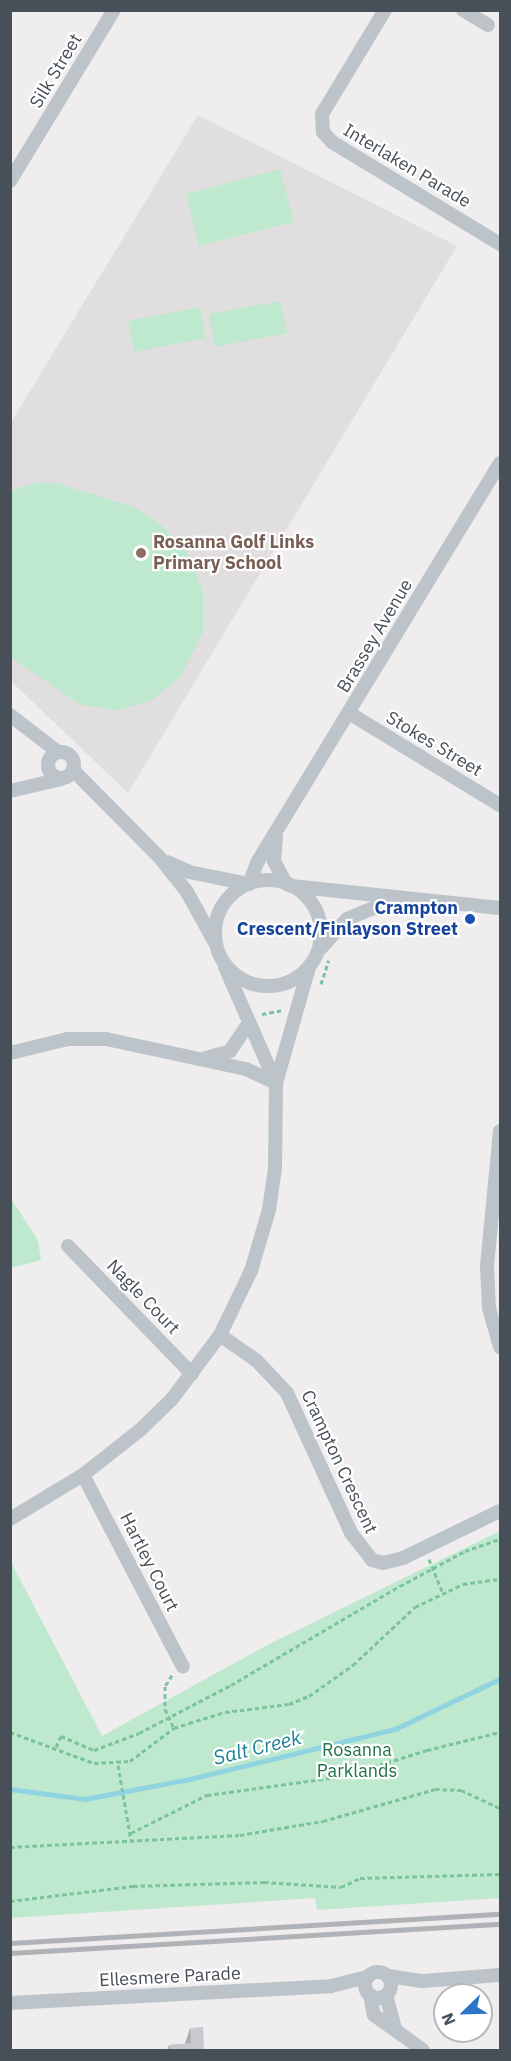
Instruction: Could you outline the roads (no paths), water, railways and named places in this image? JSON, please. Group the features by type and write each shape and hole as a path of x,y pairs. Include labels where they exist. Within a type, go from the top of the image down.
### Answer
{"street":[{"name":"Silk Street","path":"10,181 114,10"},
{"name":"Interlaken Parade","path":"385,10 322,114 323,132 332,142 501,244"},
{"path":"463,10 488,25"},
{"name":"Brassey Avenue","path":"249,884 254,867 501,463"},
{"name":"Stokes Street","path":"350,713 501,805"},
{"path":"10,715 30,733 51,760 52,776 66,776 92,791 160,858 187,892 219,953 276,1083"},
{"path":"16,789 51,760 69,755 66,776"},
{"path":"16,789 66,776"},
{"name":"Brassey Avenue","path":"280,827 273,858 288,885"},
{"path":"160,858 189,872 249,884"},
{"path":"400,898 371,906 343,922 311,963 290,982 266,986 243,980 219,953 216,926 220,911 234,893 249,884 268,880 288,885 363,891 400,898 501,909"},
{"path":"10,1519 83,1474 139,1431 192,1374 220,1335 250,1271 269,1210 275,1168 276,1083 296,1007 320,942 320,922 306,897 288,885"},
{"path":"201,1058 228,1052 247,1020"},
{"path":"10,1053 87,1037 201,1058 250,1070 276,1083"},
{"path":"501,1131 487,1267 489,1308 501,1347"},
{"name":"Nagle Court","path":"68,1246 192,1374"},
{"name":"Crampton Crescent","path":"220,1335 257,1361 287,1392 364,1555 372,1560 393,1562 501,1511"},
{"name":"Hartley Court","path":"83,1474 183,1667"},
{"name":"Ellesmere Parade","path":"10,2003 331,1986 367,1977 378,1971 389,1976"},
{"path":"395,2028 388,1994 389,1976 422,1981 501,1975"},
{"path":"367,1977 374,2015 423,2050"},
{"path":"388,1994 422,1981"},
{"name":"Ellesmere Parade","path":"331,1986 369,1994 388,1994"}],"waterway":[{"name":"Salt Creek","path":"10,1789 85,1799 190,1779 395,1729 500,1679"}],"railway":[{"path":"10,1943 500,1914"},
{"path":"10,1953 500,1924"}],"place":[{"name":"Rosanna Golf Links Primary School","path":"141,553"},
{"name":"Crampton Crescent/Finlayson Street","path":"470,919"}],"park label":[{"name":"Rosanna Parklands","path":"357,1761"}]}
